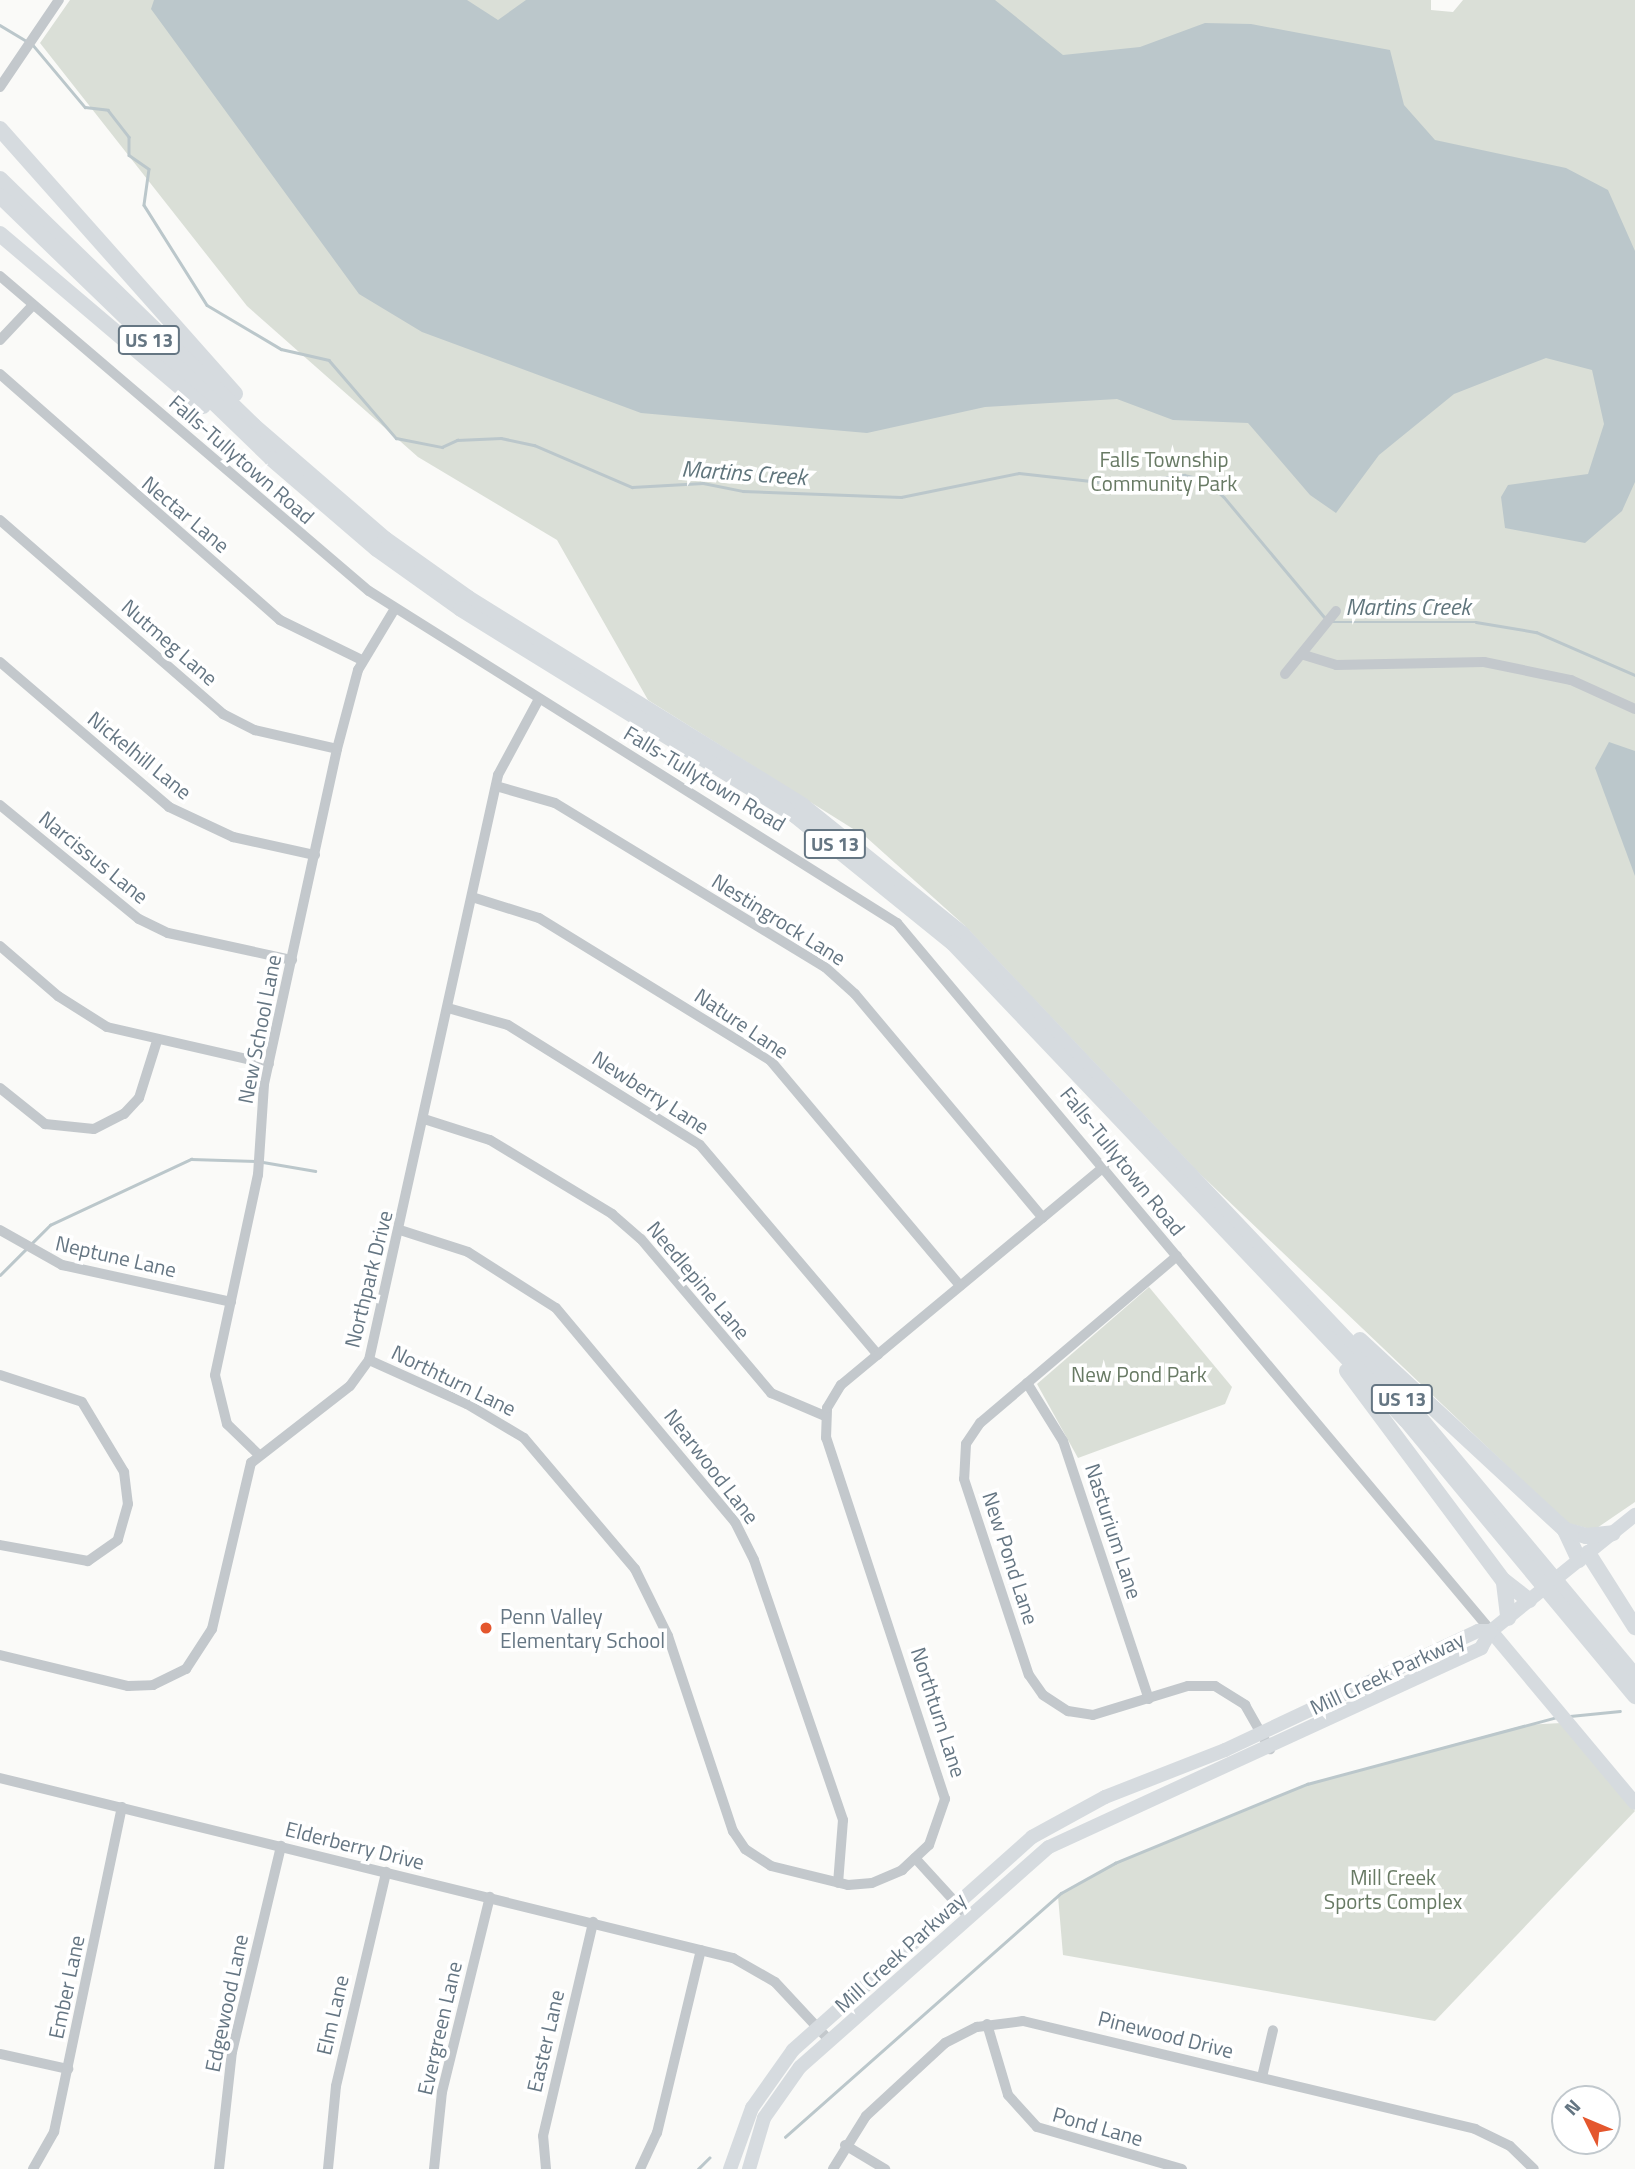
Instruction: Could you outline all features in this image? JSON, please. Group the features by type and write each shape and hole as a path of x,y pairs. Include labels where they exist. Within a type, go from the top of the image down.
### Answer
{"highway":[{"path":"0,129 234,393 254,426"},
{"name":"US 13","path":"0,179 254,426 440,580 774,786 885,867 987,958 1437,1436 1565,1599 1635,1676"},
{"name":"US 13","path":"0,196 298,483 433,590 767,797 904,898 1003,992 1537,1565"},
{"path":"0,234 298,483"},
{"path":"1256,1243 1565,1530 1635,1627"},
{"path":"1294,1302 1503,1580 1529,1600"},
{"path":"1565,1530 1586,1536 1613,1533"},
{"path":"1503,1580 1508,1618"},
{"name":"US 13","path":"1565,1599 1635,1696"}],"main road":[{"path":"1635,1515 1491,1631 1635,1802"},
{"name":"Mill Creek Parkway","path":"730,2169 764,2088 817,2026 1010,1854 1080,1808 1262,1733 1478,1631 1491,1631"},
{"name":"Mill Creek Parkway","path":"748,2169 771,2104 829,2040 967,1915 1078,1829 1270,1749 1481,1648 1491,1631"}],"street":[{"path":"0,87 58,0"},
{"name":"Falls-Tullytown Road","path":"0,276 394,610 884,912 1104,1167 1491,1631"},
{"path":"0,340 33,305"},
{"name":"Nectar Lane","path":"0,374 280,620 362,660"},
{"name":"Nutmeg Lane","path":"0,520 223,714 255,730 337,749"},
{"name":"New School Lane","path":"258,1454 227,1424 217,1401 215,1375 258,1175 269,1064 337,749 362,660 394,610"},
{"path":"1285,674 1304,655 1336,611"},
{"path":"1304,655 1336,665 1484,662 1571,680 1635,709"},
{"name":"Nickelhill Lane","path":"0,662 169,807 220,833 315,855"},
{"name":"Northpark Drive","path":"0,1655 128,1686 153,1685 186,1669 212,1629 243,1481 258,1454 350,1385 369,1360 400,1230 496,786 539,699"},
{"name":"Nestingrock Lane","path":"496,786 555,803 825,967 855,993 1043,1218"},
{"name":"Narcissus Lane","path":"0,805 139,919 168,933 292,960"},
{"name":"Nature Lane","path":"472,897 539,918 770,1060 960,1286"},
{"path":"0,946 91,1019 157,1041 269,1064"},
{"name":"Newberry Lane","path":"448,1008 508,1025 700,1146 878,1355"},
{"path":"0,1088 45,1124 94,1129 124,1114 139,1098 157,1041"},
{"name":"Needlepine Lane","path":"424,1119 491,1140 612,1214 641,1238 771,1394 825,1416"},
{"path":"825,1416 838,1388 1104,1167"},
{"name":"Neptune Lane","path":"0,1230 62,1265 231,1302"},
{"name":"Nearwood Lane","path":"400,1230 468,1252 556,1308 735,1522 754,1560 843,1820 838,1883"},
{"name":"New Pond Lane","path":"1177,1256 972,1433 962,1466 1029,1675 1051,1702 1083,1715 1149,1699 1188,1686 1215,1686 1245,1705 1270,1749"},
{"name":"Northturn Lane","path":"369,1360 499,1420 541,1454 646,1586 737,1839 771,1866 838,1883 885,1879 915,1858 943,1820 944,1785 826,1438 825,1416"},
{"path":"0,1375 82,1402 124,1472 128,1504 118,1540 97,1558 70,1561 0,1545"},
{"name":"Nasturium Lane","path":"1027,1383 1063,1441 1149,1699"},
{"name":"Elderberry Drive","path":"0,1778 702,1950 762,1972 829,2040"},
{"name":"Ember Lane","path":"33,2169 54,2132 122,1808"},
{"name":"Edgewood Lane","path":"219,2169 232,2053 281,1846"},
{"path":"915,1858 967,1915"},
{"name":"Elm Lane","path":"328,2169 336,2086 386,1872"},
{"name":"Evergreen Lane","path":"434,2169 442,2092 490,1897"},
{"name":"Easter Lane","path":"547,2169 543,2137 593,1922"},
{"path":"640,2169 657,2133 702,1950"},
{"name":"Pinewood Drive","path":"834,2169 845,2145 919,2065 960,2034 987,2024 1039,2022 1482,2131 1534,2169"},
{"name":"Pond Lane","path":"987,2024 1008,2095 1037,2127 1182,2169"},
{"path":"1262,2077 1273,2030"},
{"path":"0,2054 68,2069"},
{"path":"845,2145 885,2169"}],"green space":[{"name":"Falls Township Community Park","path":"70,0 1431,0 1431,10 1453,12 1463,0 1635,0 1635,1502 1594,1530 1567,1523 1198,1172 964,925 866,837 648,700 557,540 418,457 247,306 40,43"},
{"name":"New Pond Park","path":"1149,1287 1232,1387 1225,1404 1078,1458 1037,1384"},
{"name":"Mill Creek Sports Complex","path":"1561,1723 1635,1811 1435,2021 1063,1955 1058,1896 1115,1863 1307,1784 1525,1725"}],"shaded area":[{"path":"154,0 467,0 498,20 526,0 995,0 1063,55 1140,47 1205,23 1251,24 1390,50 1404,105 1435,140 1566,168 1608,190 1635,251 1635,482 1622,511 1585,543 1505,528 1501,497 1508,485 1588,474 1604,424 1592,370 1546,358 1454,394 1379,455 1336,513 1310,495 1248,423 1173,420 1117,399 985,407 867,433 641,413 422,332 359,294 151,9"},
{"path":"1609,742 1635,751 1635,876 1595,768"}],"waterway":[{"name":"Martins Creek","path":"0,25 27,41"},
{"name":"Martins Creek","path":"33,45 85,107 108,110 129,137 129,155 149,169 144,205 207,305 281,349 329,360 396,438 442,447 457,440 501,438 534,445 632,487 703,483 743,491 901,497 1019,473 1117,484 1184,475 1205,480 1224,497 1326,619"},
{"name":"Martins Creek","path":"1332,622 1476,622 1536,632 1635,675"},
{"path":"31,1244 50,1225 191,1159 257,1161"},
{"path":"263,1162 315,1171"},
{"path":"0,1275 26,1249"},
{"path":"1570,1716 1620,1711"},
{"path":"785,2137 1061,1893 1115,1863 1307,1784 1557,1717"},
{"path":"698,2169 709,2158"}],"place":[{"name":"Penn Valley Elementary School","path":"486,1628"}]}
